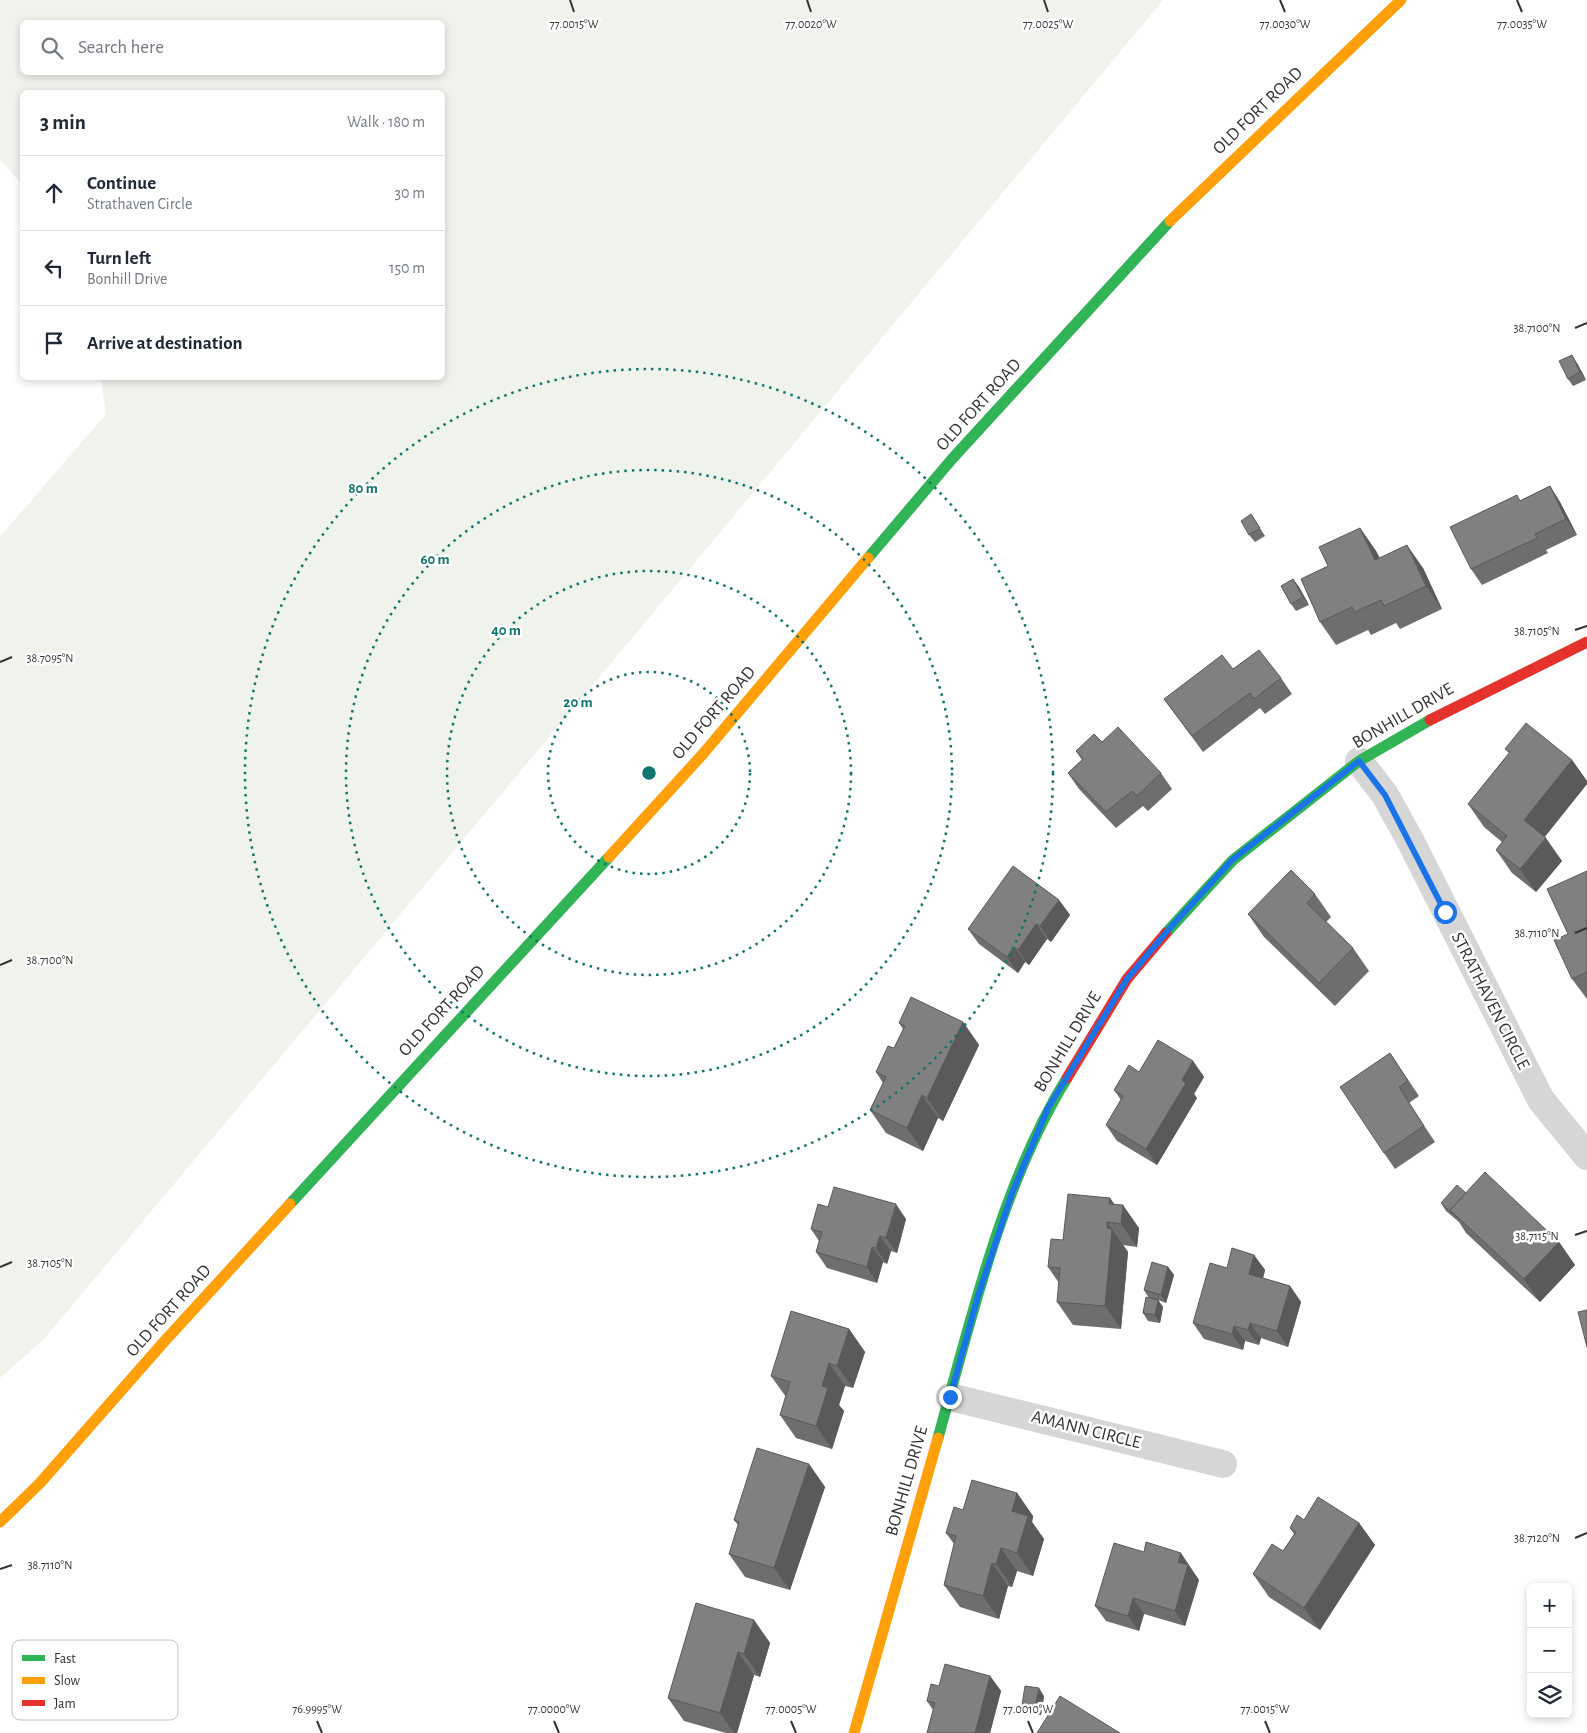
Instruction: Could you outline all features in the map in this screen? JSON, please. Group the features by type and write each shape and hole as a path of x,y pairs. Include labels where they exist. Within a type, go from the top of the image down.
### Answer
{"main road":[{"name":"OLD FORT ROAD","path":"0,1522 40,1483 182,1322 702,755 952,459 1184,206 1401,0"},
{"name":"BONHILL DRIVE","path":"854,1733 978,1296 1012,1193 1048,1108 1122,987 1169,929 1232,860 1359,761 1443,712 1587,642"}],"street":[{"name":"STRATHAVEN CIRCLE","path":"1359,761 1385,795 1410,840 1541,1100 1587,1156"},
{"name":"AMANN CIRCLE","path":"950,1397 1223,1464"}],"shaded area":[{"path":"0,0 1163,0 638,631 43,1340 0,1378 0,537 106,414 101,380 445,380 445,90 20,90 20,182 0,160"}],"building":[{"path":"1572,355 1580,372 1568,379 1559,361"},
{"path":"1550,486 1566,519 1535,534 1537,538 1471,569 1450,527 1517,495 1520,501"},
{"path":"1251,514 1260,528 1249,535 1241,521"},
{"path":"1360,528 1375,560 1407,545 1426,586 1384,606 1381,600 1355,612 1352,607 1320,622 1301,579 1328,566 1319,547"},
{"path":"1293,579 1303,597 1291,604 1281,586"},
{"path":"1259,650 1281,678 1254,699 1250,693 1192,736 1164,699 1222,655 1233,669"},
{"path":"1526,723 1572,760 1524,820 1546,838 1520,869 1496,850 1507,836 1468,804 1510,752 1505,749"},
{"path":"1118,727 1161,773 1137,796 1132,791 1106,812 1068,773 1083,759 1076,751 1094,734 1102,742"},
{"path":"1013,866 1059,900 1040,926 1036,924 1018,950 1014,947 1007,957 968,929"},
{"path":"1291,870 1315,894 1307,903 1353,948 1319,983 1248,914"},
{"path":"1587,871 1587,972 1572,979 1554,940 1568,934 1547,889"},
{"path":"911,997 963,1022 927,1098 922,1095 907,1128 870,1110 886,1077 876,1072 888,1046 894,1048 905,1026 899,1023"},
{"path":"1158,1040 1193,1061 1182,1080 1186,1083 1146,1149 1106,1125 1123,1096 1114,1090 1129,1065 1139,1072"},
{"path":"1390,1053 1408,1081 1399,1087 1424,1126 1384,1153 1340,1087"},
{"path":"1485,1172 1559,1242 1524,1279 1450,1210"},
{"path":"1457,1185 1466,1193 1450,1210 1453,1214 1441,1203"},
{"path":"834,1187 896,1204 886,1238 880,1236 876,1248 872,1247 867,1267 816,1252 822,1232 811,1229 818,1204 828,1207"},
{"path":"1068,1194 1110,1198 1109,1204 1123,1205 1121,1224 1107,1222 1107,1228 1112,1229 1105,1306 1057,1302 1060,1268 1048,1267 1051,1239 1063,1240"},
{"path":"1232,1248 1254,1255 1249,1274 1290,1286 1277,1331 1250,1323 1248,1330 1234,1326 1232,1334 1193,1323 1210,1263 1227,1268"},
{"path":"1152,1262 1168,1267 1161,1295 1144,1290"},
{"path":"1146,1297 1158,1300 1155,1315 1143,1313"},
{"path":"1587,1310 1587,1347 1578,1312"},
{"path":"791,1311 849,1329 837,1366 829,1363 822,1386 828,1388 816,1426 780,1415 790,1382 771,1376"},
{"path":"757,1448 809,1464 774,1568 729,1554 739,1522 734,1520"},
{"path":"972,1480 1017,1493 1012,1511 1028,1516 1017,1553 1001,1548 996,1564 992,1563 983,1596 944,1585 956,1536 946,1533 954,1507 963,1510"},
{"path":"1318,1497 1359,1523 1304,1608 1253,1574 1272,1544 1283,1551 1296,1532 1290,1528 1297,1515 1304,1520"},
{"path":"1146,1542 1181,1553 1178,1562 1188,1565 1175,1611 1133,1598 1128,1616 1095,1606 1114,1543 1144,1552"},
{"path":"696,1603 754,1620 744,1654 738,1652 720,1713 668,1698"},
{"path":"945,1664 990,1676 975,1733 927,1733 935,1703 927,1701 931,1684 939,1686"},
{"path":"1025,1686 1039,1688 1035,1707 1022,1705"},
{"path":"1060,1696 1120,1733 1037,1733"}],"traffic: fast":[{"path":"868,558 952,459 1170,221"},
{"path":"1166,933 1233,860 1359,761 1430,720"},
{"path":"290,1204 609,857"},
{"path":"938,1438 976,1300 1006,1207 1044,1119 1067,1078"}],"traffic: slow":[{"path":"1170,221 1401,0"},
{"path":"609,857 702,755 868,558"},
{"path":"0,1522 40,1483 162,1344 290,1204"},
{"path":"854,1733 938,1438"}],"traffic: jam":[{"path":"1430,720 1587,642"},
{"path":"1067,1078 1127,979 1166,933"}],"route":[{"path":"950,1397 978,1296 1012,1193 1048,1108 1127,979 1169,929 1232,860 1359,761 1385,795 1410,840 1445,912"}]}
